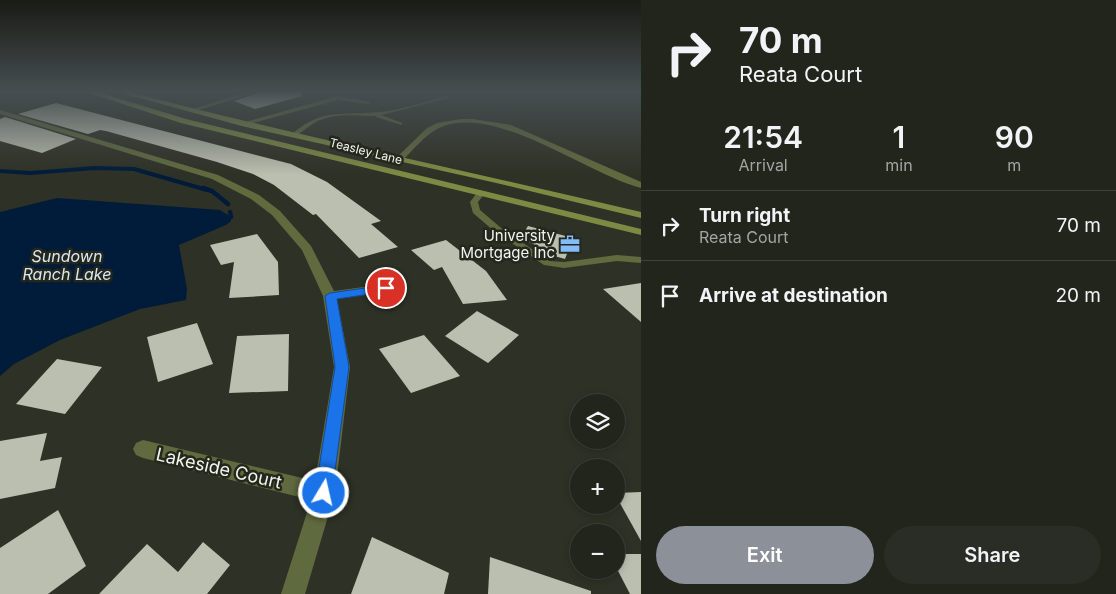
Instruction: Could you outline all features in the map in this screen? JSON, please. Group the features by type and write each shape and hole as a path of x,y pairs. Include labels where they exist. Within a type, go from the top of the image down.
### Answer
{"main road":[{"name":"Teasley Lane","path":"176,119 641,232"},
{"name":"Teasley Lane","path":"221,119 565,196 641,215"}],"street":[{"path":"22,119 215,177 255,197 276,213 308,249 330,296 342,367 324,493 293,594"},
{"path":"242,124 261,119"},
{"path":"399,159 430,130 454,122 473,121 508,128 641,185"},
{"path":"330,296 386,288"},
{"name":"Lakeside Court","path":"143,450 324,493"}],"lane":[{"path":"294,135 319,119"},
{"path":"390,119 400,124"},
{"path":"482,192 474,202 476,211 497,229 547,264 564,265 617,258 641,260"}],"water":[{"name":"Sundown Ranch Lake","path":"57,198 220,210 231,217 231,221 226,225 179,245 187,289 186,300 140,309 60,340 14,364 0,376 0,212"}],"building":[{"path":"0,119 11,119 76,139 42,153 0,141"},
{"path":"35,119 117,119 291,164 327,182 381,221 371,224 398,247 359,258 316,214 313,215 274,185 253,174 106,131 100,130 88,134"},
{"path":"528,226 573,238 565,259 540,252 533,247 534,244 520,239"},
{"path":"257,234 278,262 279,295 229,298 234,262 221,265 210,245"},
{"path":"446,240 486,271 507,300 463,304 442,267 434,270 411,250"},
{"path":"641,283 641,322 603,289"},
{"path":"477,311 519,335 488,363 445,336"},
{"path":"197,323 213,364 158,382 147,337"},
{"path":"289,334 288,391 229,393 237,336"},
{"path":"424,335 460,376 411,393 379,349"},
{"path":"57,359 102,367 65,414 16,404"},
{"path":"47,433 40,461 62,457 55,488 0,499 0,441"},
{"path":"641,492 641,541 625,512 625,493"},
{"path":"58,510 86,566 48,594 0,594 0,548"},
{"path":"372,537 449,573 444,594 351,594"},
{"path":"203,542 230,565 207,594 99,594 147,544 178,572"},
{"path":"625,554 641,554 641,594 630,594 622,579 625,579"},
{"path":"490,557 591,591 591,594 488,594"}],"waterway":[{"path":"0,171 30,173 95,168 134,169 207,190"},
{"path":"203,188 212,191 228,204"},
{"path":"230,212 231,217"}],"place":[{"name":"University Mortgage Inc","path":"570,244"}],"route":[{"path":"324,493 342,367 330,296 386,288"}]}
